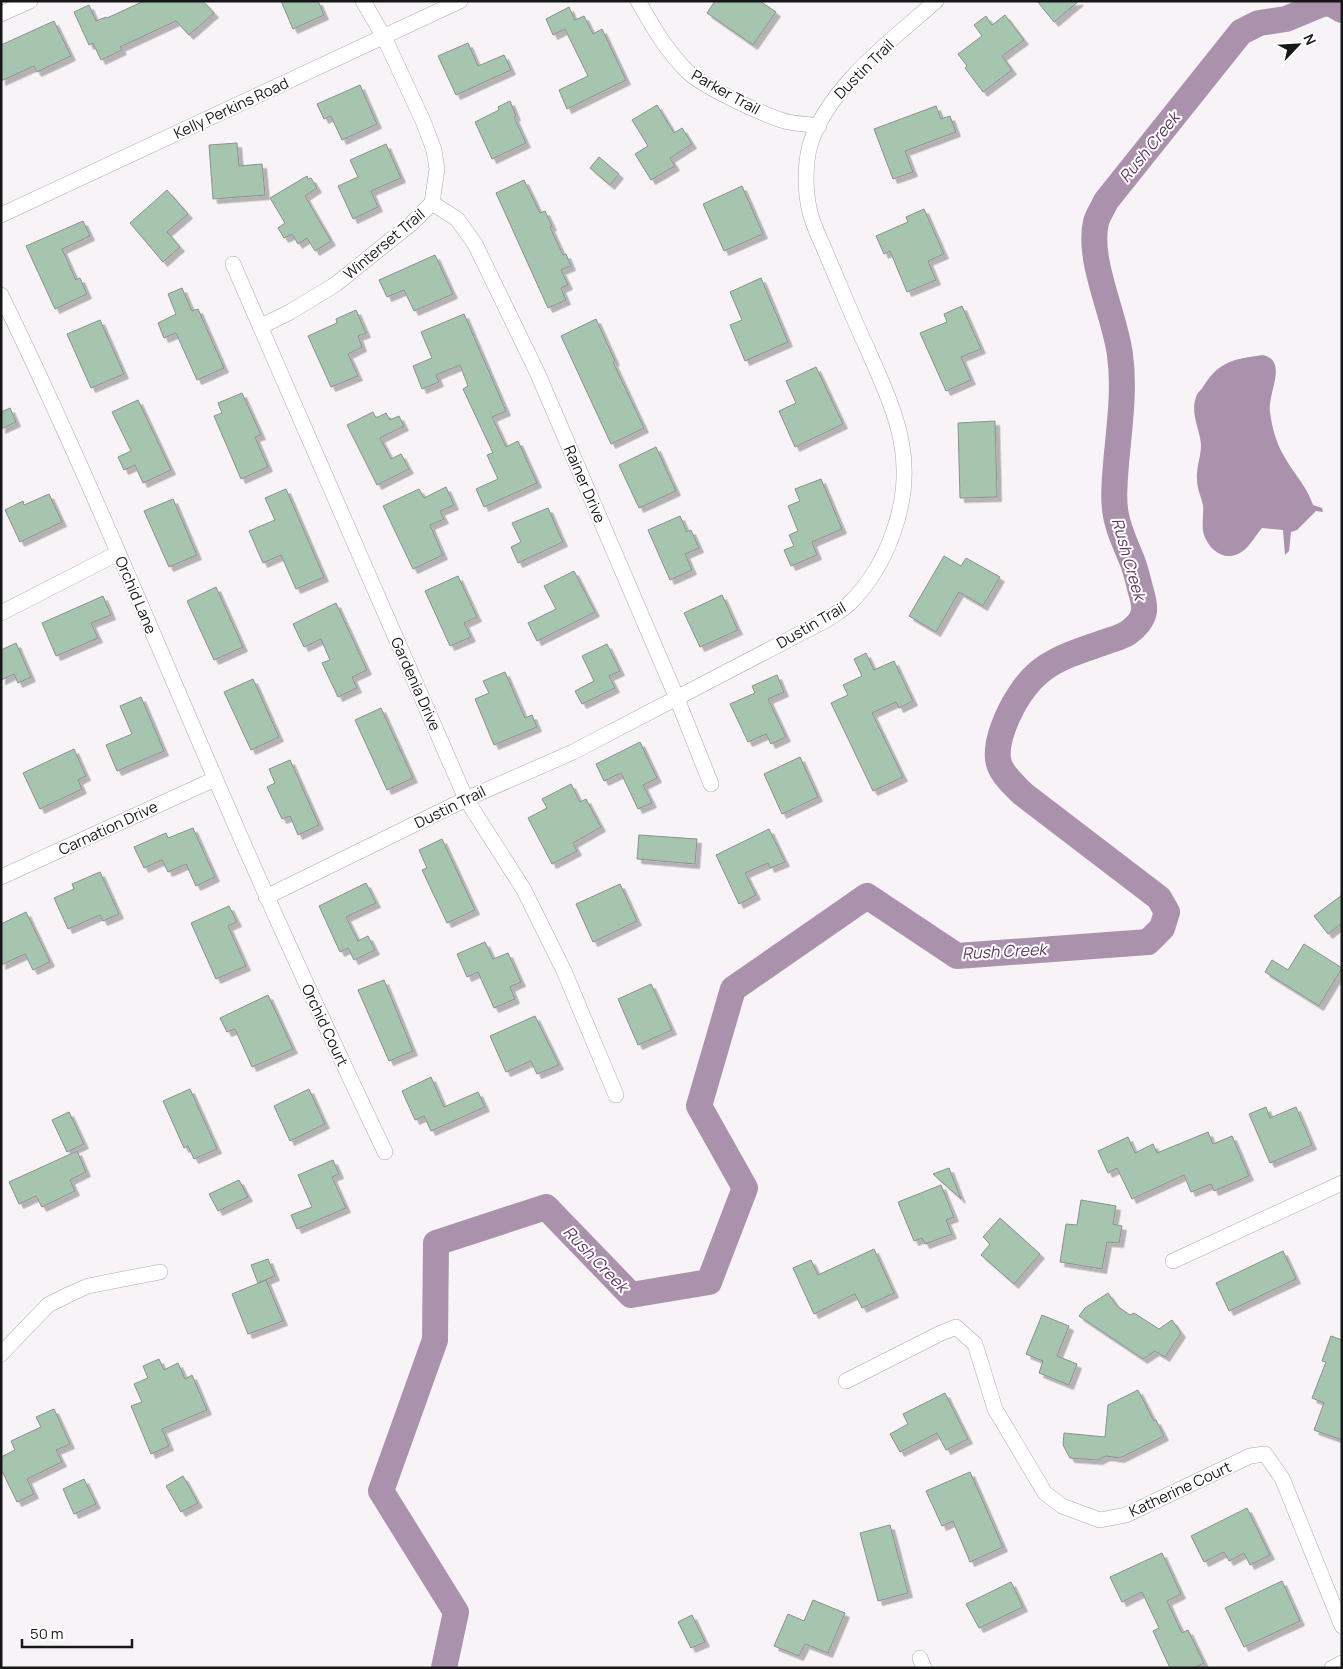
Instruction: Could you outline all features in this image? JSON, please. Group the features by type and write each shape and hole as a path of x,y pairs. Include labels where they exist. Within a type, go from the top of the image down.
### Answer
{"street":[{"path":"1,14 30,1"},
{"name":"Winterset Trail","path":"260,326 290,312 336,284 412,223 432,203 437,169 434,150 423,121 384,37 363,1"},
{"name":"Kelly Perkins Road","path":"1,215 460,1"},
{"name":"Parker Trail","path":"638,1 656,34 691,74 734,99 782,120 819,126"},
{"name":"Dustin Trail","path":"266,898 466,799 573,752 676,696 828,618 849,604 873,574 888,547 898,517 904,491 904,450 887,394 809,209 806,182 807,164 810,144 833,99 863,66 936,1"},
{"name":"Rainer Drive","path":"432,203 457,219 475,244 537,372 676,696 711,784"},
{"name":"Gardenia Drive","path":"233,264 466,799 524,890 564,971 616,1094"},
{"name":"Orchid Lane","path":"1,294 34,362 118,553 266,898"},
{"path":"1,613 118,553"},
{"name":"Carnation Drive","path":"1,877 215,779"},
{"name":"Orchid Court","path":"266,898 385,1152"},
{"path":"1173,1261 1342,1182"},
{"path":"1,1354 48,1305 88,1286 160,1272"},
{"name":"Katherine Court","path":"846,1381 956,1327 975,1344 995,1409 1045,1493 1062,1506 1100,1520 1126,1515 1250,1456 1265,1454 1282,1478 1342,1626"},
{"path":"1332,1668 1342,1663"}],"shaded area":[{"path":"1263,355 1271,358 1275,364 1276,371 1270,412 1281,451 1313,505 1322,508 1323,512 1316,511 1297,530 1291,532 1289,551 1285,555 1283,530 1262,528 1243,551 1231,556 1225,556 1210,546 1203,532 1203,505 1197,475 1201,445 1194,403 1198,393 1209,378 1221,367 1235,360"}],"building":[{"path":"144,1 203,1 214,13 189,35 176,21 120,47 122,50 101,60 93,43 89,45 74,12 89,5 96,21"},
{"path":"281,1 318,1 324,15 293,29"},
{"path":"715,1 760,1 776,12 753,45 707,13"},
{"path":"1037,1 1079,1 1054,22"},
{"path":"569,7 575,20 584,16 593,34 602,29 626,80 567,109 559,90 588,76 565,29 553,35 546,19"},
{"path":"1005,15 1024,40 1002,56 1012,70 983,92 965,68 967,66 958,54 982,36 974,25 986,16 992,25"},
{"path":"54,21 71,56 37,72 34,66 1,81 1,45"},
{"path":"468,43 478,66 504,55 511,70 456,95 438,56"},
{"path":"360,85 377,124 342,140 331,116 324,119 317,104"},
{"path":"510,101 516,116 514,117 526,143 492,159 475,122 499,110 498,107"},
{"path":"657,105 674,133 682,128 692,144 670,158 675,166 651,180 635,154 648,146 632,120"},
{"path":"936,106 941,119 950,116 956,132 905,151 913,172 893,179 874,129"},
{"path":"237,143 239,166 262,164 265,195 213,199 209,145"},
{"path":"386,144 401,178 371,191 378,207 353,219 338,186 358,177 350,160"},
{"path":"599,157 619,174 610,185 590,168"},
{"path":"307,176 308,179 311,178 317,188 305,196 331,241 315,251 307,238 298,244 292,234 284,238 278,228 285,223 270,198"},
{"path":"524,180 540,213 545,211 563,255 566,254 571,266 561,270 568,285 561,288 566,300 548,308 496,193"},
{"path":"742,186 763,234 724,251 703,204"},
{"path":"167,190 188,214 167,232 180,247 163,262 130,223"},
{"path":"924,209 944,254 928,261 936,280 907,292 890,251 884,254 876,236 908,222 906,217"},
{"path":"83,221 90,236 62,249 76,280 80,278 87,294 55,309 26,246"},
{"path":"435,255 453,294 414,311 404,290 387,297 379,280"},
{"path":"761,278 788,342 745,361 730,325 742,320 730,292"},
{"path":"182,288 192,311 198,309 224,368 197,380 176,333 164,338 158,323 176,314 168,294"},
{"path":"962,306 981,349 961,357 971,380 946,391 920,333 947,322 944,314"},
{"path":"356,310 366,333 358,336 362,347 348,354 358,376 331,387 308,336 337,323 336,319"},
{"path":"464,314 506,411 492,417 506,447 518,441 537,483 484,507 476,489 498,479 487,455 493,453 463,389 468,386 460,365 436,375 439,382 422,389 413,366 432,358 421,332"},
{"path":"596,319 615,361 613,362 644,428 611,444 561,336"},
{"path":"100,320 124,374 91,388 67,334"},
{"path":"816,367 843,424 795,447 779,411 796,403 786,381"},
{"path":"242,393 261,435 255,437 268,467 241,479 214,416 222,413 218,403"},
{"path":"138,400 171,470 143,483 135,465 124,470 118,457 131,451 112,412"},
{"path":"10,408 16,422 1,429 1,412"},
{"path":"373,412 376,418 386,413 390,420 399,416 404,426 380,438 391,459 401,454 409,469 377,485 347,425"},
{"path":"995,421 997,497 960,498 958,423"},
{"path":"656,447 676,491 639,508 619,465"},
{"path":"821,479 842,529 812,542 817,555 791,566 784,550 794,546 789,535 798,531 788,506 800,501 795,489"},
{"path":"446,487 454,505 440,511 444,519 430,525 443,555 413,569 383,506 419,489 424,498"},
{"path":"286,489 324,577 296,589 281,555 263,563 249,531 275,520 265,498"},
{"path":"49,494 62,522 20,542 5,510 23,501 24,505"},
{"path":"173,499 197,555 169,567 144,511"},
{"path":"548,508 563,542 518,563 511,547 521,542 512,523"},
{"path":"680,516 687,532 691,530 699,548 685,554 692,570 670,580 648,530"},
{"path":"944,556 961,566 966,558 1000,577 983,606 959,592 936,632 909,616"},
{"path":"574,571 595,612 537,641 528,623 556,609 544,586"},
{"path":"458,576 477,617 464,623 471,637 450,646 425,591"},
{"path":"216,587 243,647 214,660 187,601"},
{"path":"722,595 738,630 700,647 684,613"},
{"path":"103,596 111,615 91,623 98,638 56,656 42,623"},
{"path":"336,603 367,670 352,677 357,688 338,697 322,663 330,660 321,639 304,647 293,624"},
{"path":"16,643 31,677 18,683 14,674 1,680 1,650"},
{"path":"607,644 620,671 609,676 615,688 582,704 575,691 594,681 582,656"},
{"path":"866,653 874,670 894,661 913,701 899,708 896,702 872,713 903,777 873,791 831,703 848,695 843,685 862,676 854,659"},
{"path":"505,672 525,718 532,715 537,727 494,745 475,699 489,693 483,681"},
{"path":"777,675 784,692 768,699 786,737 771,744 766,734 748,742 730,704 755,693 752,686"},
{"path":"253,679 279,737 251,750 224,692"},
{"path":"141,697 164,751 117,771 106,745 132,734 120,706"},
{"path":"381,708 413,778 387,790 355,720"},
{"path":"640,742 657,778 643,785 652,803 638,809 621,773 604,781 596,764"},
{"path":"74,749 86,776 78,780 82,789 40,809 23,773"},
{"path":"800,757 818,797 782,814 764,774"},
{"path":"290,760 319,825 298,835 290,816 282,819 267,787 275,783 269,769"},
{"path":"571,784 580,802 586,799 601,827 573,843 577,851 552,864 528,818 547,808 542,799"},
{"path":"193,828 215,877 196,886 186,864 168,872 162,860 144,868 134,847 166,833 168,838"},
{"path":"769,829 785,862 770,868 768,863 745,873 756,895 739,904 716,855"},
{"path":"639,835 697,839 695,864 637,859"},
{"path":"442,839 475,910 447,923 422,870 427,868 419,850"},
{"path":"100,872 119,914 103,921 100,915 68,929 54,898 74,889 72,884"},
{"path":"366,883 376,903 346,917 358,941 368,936 375,950 354,960 348,948 340,952 319,906"},
{"path":"620,884 637,921 593,942 576,904"},
{"path":"1342,895 1342,923 1328,934 1314,916"},
{"path":"229,906 237,922 228,926 246,966 216,979 191,923"},
{"path":"26,912 50,962 33,970 25,954 1,965 1,924"},
{"path":"485,942 493,959 508,953 521,982 510,987 515,999 494,1008 478,972 467,977 457,954"},
{"path":"1304,944 1342,968 1319,1006 1265,972 1272,960 1288,970"},
{"path":"384,980 413,1051 389,1061 358,990"},
{"path":"651,984 672,1030 638,1045 618,999"},
{"path":"268,995 293,1049 252,1067 235,1029 227,1032 220,1018"},
{"path":"535,1016 559,1065 537,1074 531,1061 506,1072 490,1036"},
{"path":"431,1077 444,1107 478,1092 485,1107 431,1131 424,1116 415,1120 402,1091"},
{"path":"190,1089 217,1149 194,1159 188,1146 184,1148 163,1101"},
{"path":"309,1089 325,1124 290,1141 274,1106"},
{"path":"1266,1107 1270,1118 1296,1107 1312,1145 1270,1163 1249,1114"},
{"path":"69,1112 84,1144 67,1152 52,1120"},
{"path":"1208,1132 1213,1144 1232,1136 1249,1176 1214,1191 1211,1184 1191,1192 1184,1175 1132,1199 1117,1168 1108,1173 1098,1151 1128,1137 1135,1153 1153,1144 1157,1153"},
{"path":"77,1151 86,1172 70,1180 75,1191 42,1207 36,1196 19,1204 9,1182"},
{"path":"333,1160 339,1174 332,1177 346,1208 297,1229 291,1215 312,1207 298,1175"},
{"path":"949,1168 961,1199 933,1174"},
{"path":"239,1180 248,1197 218,1211 209,1194"},
{"path":"941,1185 954,1217 946,1220 952,1234 925,1244 922,1238 914,1241 898,1202"},
{"path":"1081,1200 1116,1206 1113,1224 1122,1226 1119,1243 1107,1242 1102,1269 1060,1262 1066,1224 1077,1225"},
{"path":"1000,1218 1040,1254 1014,1284 981,1255 990,1244 983,1237"},
{"path":"874,1249 894,1293 862,1308 855,1294 814,1314 793,1268 811,1260 818,1275"},
{"path":"1283,1251 1296,1279 1229,1311 1216,1283"},
{"path":"268,1259 275,1276 258,1283 251,1265"},
{"path":"266,1280 283,1321 248,1334 232,1294"},
{"path":"1108,1293 1117,1306 1130,1315 1134,1313 1159,1329 1172,1320 1181,1333 1165,1357 1155,1351 1143,1359 1079,1316 1085,1308"},
{"path":"1042,1315 1069,1326 1057,1356 1077,1364 1069,1385 1039,1373 1043,1361 1026,1354"},
{"path":"1331,1336 1342,1340 1342,1440 1314,1430 1324,1403 1312,1398 1326,1362 1322,1361"},
{"path":"159,1359 164,1370 178,1363 185,1379 192,1375 207,1410 162,1429 169,1446 151,1454 131,1406 142,1402 134,1384 148,1378 143,1366"},
{"path":"1138,1390 1164,1436 1120,1458 1106,1456 1098,1460 1070,1458 1063,1445 1064,1433 1105,1437 1108,1405"},
{"path":"945,1393 968,1439 946,1450 937,1433 900,1452 890,1434 908,1424 903,1414"},
{"path":"54,1409 70,1444 56,1450 62,1462 27,1479 34,1494 17,1502 1,1469 1,1457 15,1450 11,1441 41,1427 36,1417"},
{"path":"970,1472 1003,1547 970,1562 953,1521 942,1526 926,1491"},
{"path":"183,1476 198,1503 181,1512 166,1486"},
{"path":"84,1479 96,1504 74,1514 63,1489"},
{"path":"1247,1508 1270,1555 1250,1565 1244,1553 1229,1561 1224,1552 1204,1562 1191,1536"},
{"path":"890,1525 908,1593 878,1601 860,1533"},
{"path":"1162,1553 1181,1594 1167,1601 1182,1633 1188,1630 1204,1663 1193,1668 1170,1668 1153,1631 1159,1628 1142,1592 1122,1602 1110,1577"},
{"path":"1282,1581 1300,1621 1244,1647 1225,1608"},
{"path":"1011,1582 1023,1607 979,1628 966,1604"},
{"path":"813,1600 845,1613 828,1653 805,1644 799,1656 774,1646 788,1614 804,1621"},
{"path":"692,1615 705,1642 691,1648 678,1622"}],"waterway":[{"name":"Rush Creek","path":"444,1668 456,1612 381,1491 435,1340 436,1243 546,1207 631,1295 709,1282 745,1188 699,1106 733,989 867,896 957,956 1148,942 1162,928 1167,912 1159,898 1023,794 1003,772 998,758 999,740 1006,720 1020,694 1032,679 1039,672 1060,659 1127,634 1139,623 1144,611 1136,572 1120,530 1115,509 1114,486 1122,382 1117,339 1095,253 1094,237 1096,222 1106,201 1241,32 1259,23 1286,19 1322,4 1330,3 1342,10"}]}
